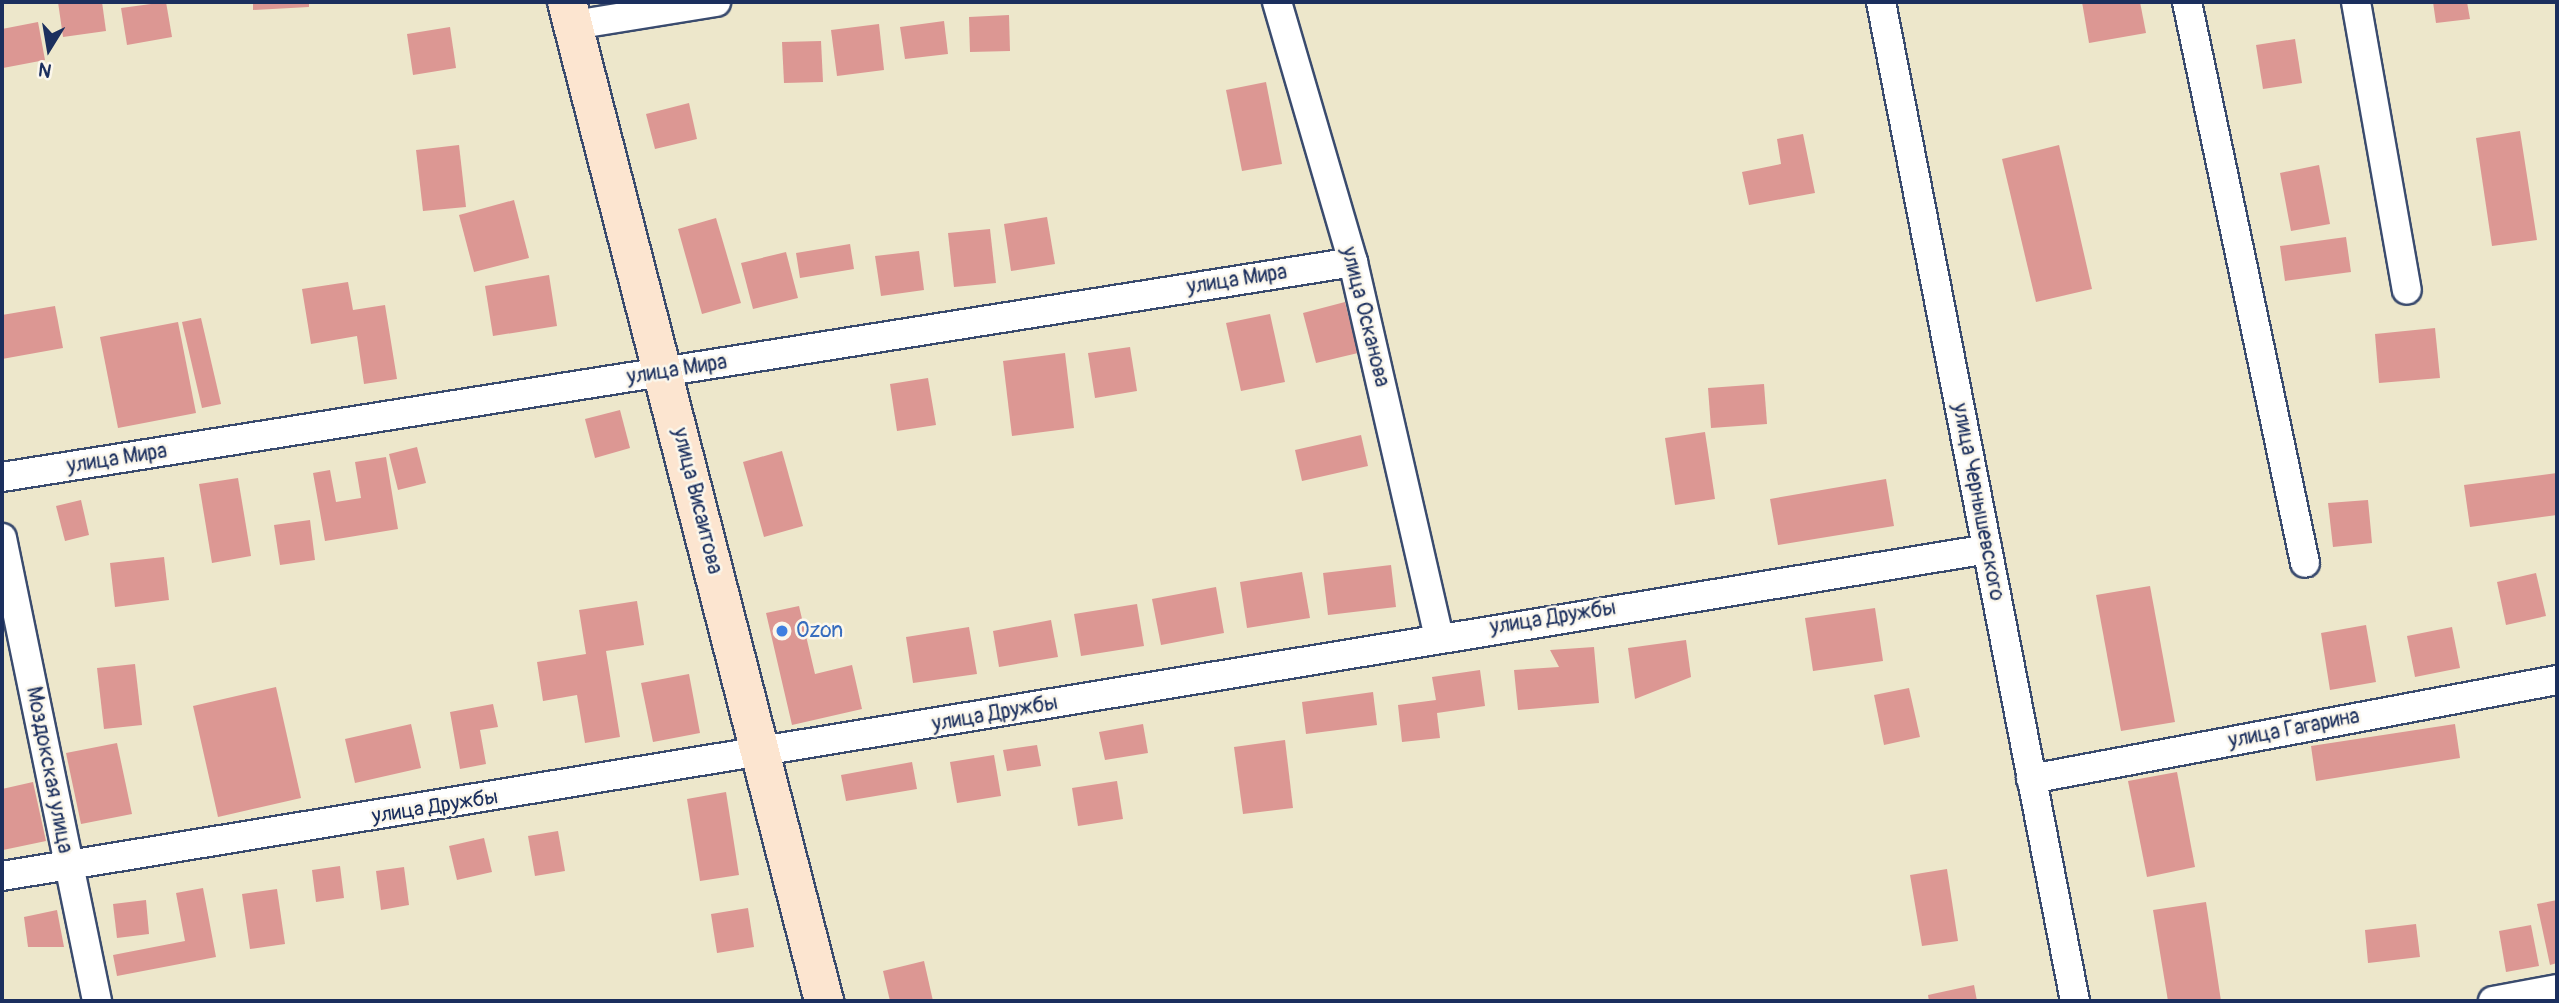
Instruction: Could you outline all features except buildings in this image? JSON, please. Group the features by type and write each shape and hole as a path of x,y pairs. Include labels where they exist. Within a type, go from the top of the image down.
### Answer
{"street":[{"path":"570,14 716,2"},
{"name":"улица Осканова","path":"1277,2 1353,262 1439,636"},
{"name":"улица Чернышевского","path":"1881,2 2075,1001"},
{"path":"2187,2 2305,563"},
{"path":"2356,2 2407,290"},
{"name":"улица Висаитова","path":"570,14 824,1001"},
{"name":"улица Мира","path":"2,477 1353,262"},
{"name":"Моздокская улица","path":"2,538 97,1001"},
{"name":"улица Дружбы","path":"2,876 761,756 1439,636 1987,549"},
{"name":"улица Гагарина","path":"2031,779 2557,680"},
{"path":"2493,1001 2557,989"}],"place":[{"name":"Ozon","path":"782,631"}]}
